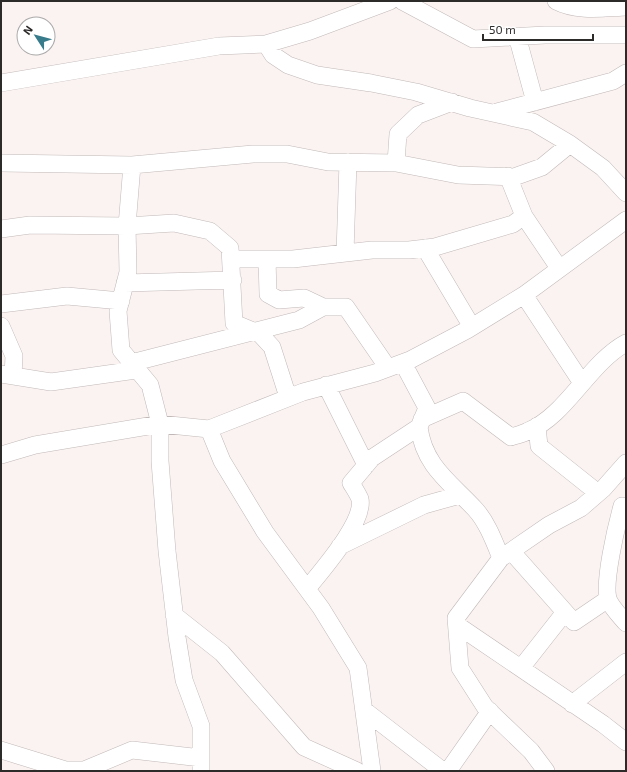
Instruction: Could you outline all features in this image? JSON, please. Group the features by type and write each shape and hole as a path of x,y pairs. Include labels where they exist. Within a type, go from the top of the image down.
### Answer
{"street":[{"path":"1,83 219,46 266,44 310,31 390,1"},
{"path":"402,1 473,39 517,36 626,35"},
{"path":"556,1 567,6 597,8 626,7"},
{"path":"517,36 535,102"},
{"path":"266,44 273,55 288,65 317,75 371,83 416,92 533,122 570,144 603,168 626,193"},
{"path":"494,113 613,81 626,73"},
{"path":"396,163 398,134 418,115 452,102"},
{"path":"1,163 132,165 253,154 287,154 328,162 396,163 458,174 514,177 542,167 570,144"},
{"path":"346,253 348,162"},
{"path":"1,750 66,770 84,770 132,750 201,764 201,726 184,680 166,551 160,468 160,424 150,385 133,367 122,350 118,311 128,272 127,226 132,165"},
{"path":"508,176 524,216 559,268"},
{"path":"231,259 293,259 346,253 435,247 513,224 524,216"},
{"path":"1,455 35,445 160,424 209,429 288,397 395,366 472,327 524,295 626,220"},
{"path":"1,230 30,225 127,226 174,223 210,231 230,248 233,280 234,323 260,334 272,347 288,397"},
{"path":"425,248 472,327"},
{"path":"267,259 268,294 279,300 304,298 323,307 346,307 395,366 427,408 421,423 421,443 430,461 476,510 492,536 506,554 574,622 608,599"},
{"path":"126,283 233,280"},
{"path":"524,295 582,383"},
{"path":"1,304 67,296 121,301"},
{"path":"1,326 14,356 7,375 51,382 133,367 299,320 323,307"},
{"path":"307,589 340,546 357,519 360,500 351,483 372,458 421,423 463,401 511,437 529,431 551,416 602,361 626,343"},
{"path":"326,385 366,465"},
{"path":"536,426 539,446 600,491 624,506 615,530 608,572 608,599 626,622"},
{"path":"209,429 222,460 265,532 321,608 358,668 372,771"},
{"path":"541,769 531,751 490,711 460,668 456,618 506,554 549,525 581,508 600,491 626,463"},
{"path":"340,546 424,505 460,494"},
{"path":"521,668 565,612"},
{"path":"174,615 222,653 304,747 357,771"},
{"path":"457,625 603,724 626,742"},
{"path":"572,704 626,662"},
{"path":"364,710 442,771"},
{"path":"448,771 490,711"}]}
